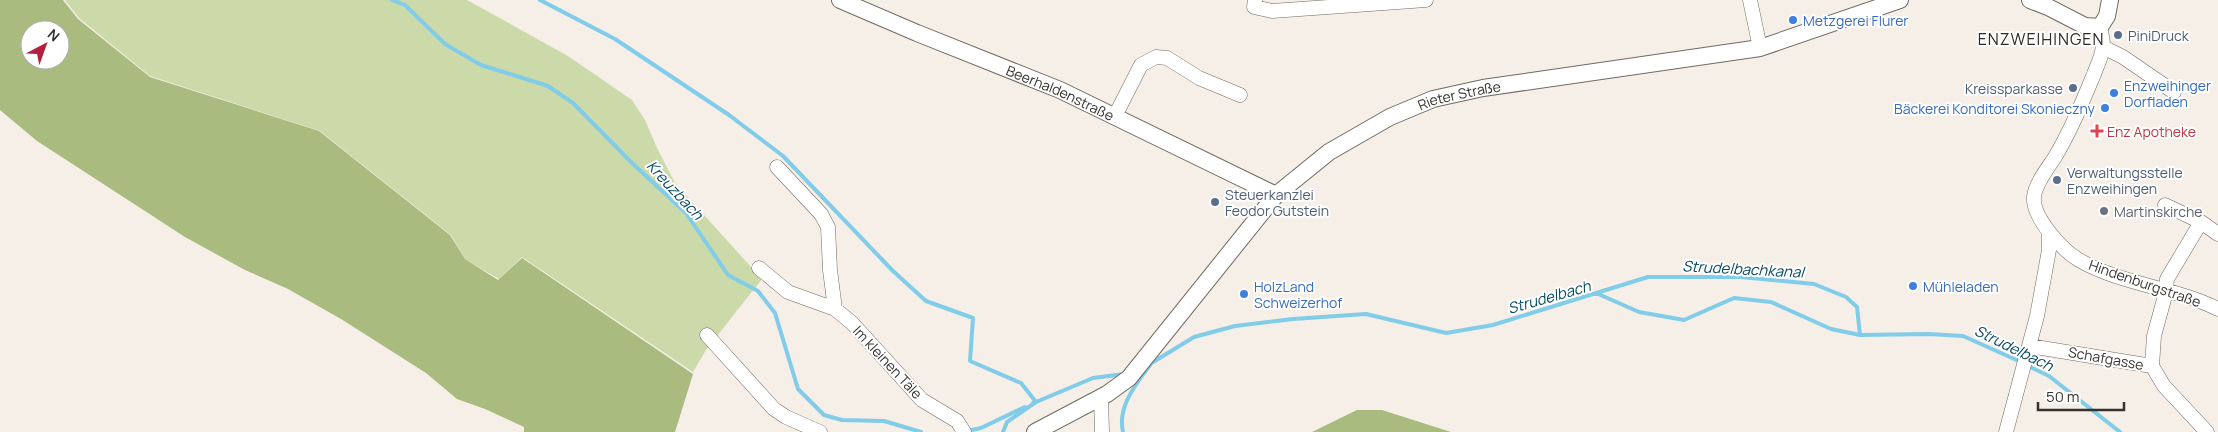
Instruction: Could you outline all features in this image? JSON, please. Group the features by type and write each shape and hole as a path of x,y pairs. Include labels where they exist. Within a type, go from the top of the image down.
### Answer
{"street":[{"name":"Beerhaldenstraße","path":"840,0 916,33 1020,73 1115,116 1276,195"},
{"path":"1255,0 1254,7 1272,11 1426,0"},
{"path":"1750,0 1760,48"},
{"name":"Rieter Straße","path":"1035,432 1101,398 1124,383 1144,363 1276,195 1311,165 1352,137 1390,117 1433,99 1483,88 1760,48 1900,0"},
{"path":"2030,0 2085,26 2100,27"},
{"path":"2110,0 2107,16 2100,27 2103,47 2174,92"},
{"name":"Hindenburgstraße","path":"2103,47 2073,125 2036,190 2034,196 2035,208 2049,232 2060,245 2078,259 2120,278 2182,295 2218,309"},
{"path":"1115,116 1141,65 1156,57 1167,58 1199,78 1240,95"},
{"path":"777,167 821,214 828,227 830,270 835,309"},
{"path":"2165,205 2201,222 2218,234"},
{"name":"Schafgasse","path":"2201,222 2167,279 2166,292 2154,336 2152,366 2164,386 2207,432"},
{"path":"2006,432 2027,360 2049,250 2049,232"},
{"name":"Im kleinen Täle","path":"759,268 788,292 835,309 852,323 922,400 960,427"},
{"path":"707,334 774,409 820,432"},
{"name":"Schafgasse","path":"2030,346 2152,366"},
{"path":"1101,398 1102,432"}],"green space":[{"path":"0,0 63,0 78,19 150,77 319,131 450,235 465,259 498,280 522,258 693,374 675,432 524,432 524,427 485,409 457,399 426,373 341,319 288,289 245,270 185,237 37,141 0,110"},
{"path":"65,0 467,0 568,56 632,100 645,120 675,183 762,279 706,350 693,372 522,257 499,279 465,259 451,235 320,131 150,76 79,18"},
{"path":"1357,410 1382,410 1451,432 1312,432"}],"waterway":[{"name":"Kreuzbach","path":"392,0 405,5 445,44 481,65 548,86 573,103 633,164 686,213 728,275 758,291 775,313 798,389 824,415 842,420 884,421 921,432"},
{"path":"540,0 615,39 729,115 783,156 893,271 926,301 973,318 970,361 1021,383 1036,402 1033,403"},
{"name":"Strudelbach","path":"1145,367 1194,337 1235,326 1293,319 1366,314 1446,333 1493,325 1648,277 1741,277 1814,284 1846,297 1857,307 1860,335"},
{"name":"Strudelbach","path":"1596,293 1639,312 1684,320 1734,298 1771,302 1831,329 1860,335 1929,334 1963,336 2021,362"},
{"name":"Strudelbachkanal","path":"1123,432 1122,423 1125,405 1150,365"},
{"name":"Strudelbach","path":"2028,366 2049,376 2120,432"},
{"name":"Strudelbach","path":"1003,432 1007,422 1036,402 1093,378 1124,374"},
{"name":"Kreuzbach","path":"967,431 981,428 1025,407"}],"place":[{"name":"Metzgerei Flurer","path":"1793,20"},
{"name":"PiniDruck","path":"2118,35"},
{"name":"Kreissparkasse","path":"2073,88"},
{"name":"Enzweihinger Dorfladen","path":"2114,93"},
{"name":"Bäckerei Konditorei Skonieczny","path":"2105,108"},
{"name":"Enz Apotheke","path":"2097,131"},
{"name":"Verwaltungsstelle Enzweihingen","path":"2057,180"},
{"name":"Steuerkanzlei Feodor Gutstein","path":"1215,202"},
{"name":"Martinskirche","path":"2104,211"},
{"name":"Mühleladen","path":"1913,286"},
{"name":"HolzLand Schweizerhof","path":"1244,294"}],"district":[{"name":"ENZWEIHINGEN","path":"2041,39"}]}
